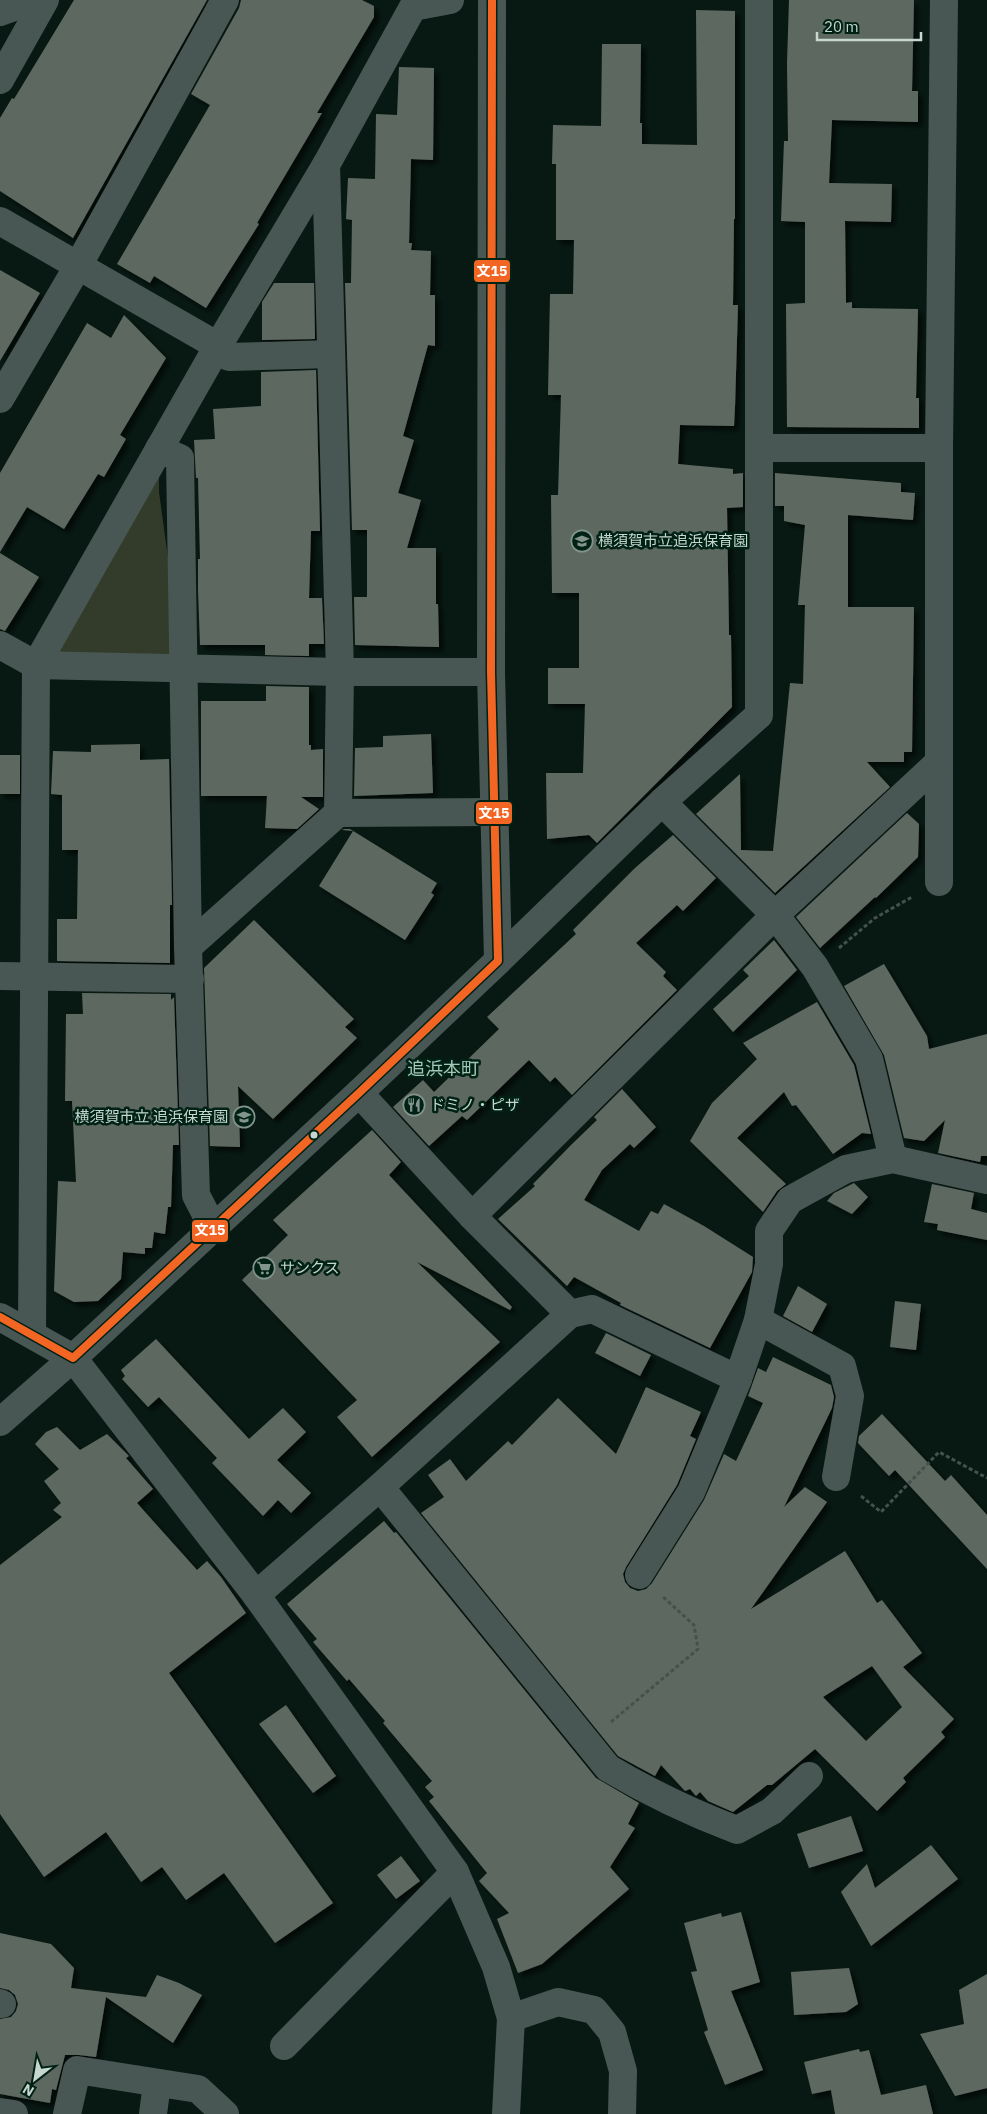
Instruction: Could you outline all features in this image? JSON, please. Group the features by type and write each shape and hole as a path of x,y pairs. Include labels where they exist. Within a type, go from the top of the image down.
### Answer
{"street":[{"path":"0,12 33,0"},
{"path":"0,80 45,0"},
{"path":"0,398 78,266 226,0"},
{"path":"32,1334 36,665 216,348 326,164 413,7 450,0"},
{"path":"492,0 491,672 498,961"},
{"path":"0,1422 73,1358 360,1093 662,802 759,715 759,0"},
{"path":"939,882 939,448 944,0"},
{"path":"326,164 340,672 338,813"},
{"path":"0,221 229,356 331,354"},
{"path":"760,448 939,448"},
{"path":"159,449 180,458 185,669 188,948 196,1195 213,1228"},
{"path":"0,646 36,665"},
{"path":"0,667 36,665 340,672 491,672"},
{"path":"472,1216 775,916 938,763"},
{"path":"662,802 775,916 816,967 869,1059 893,1160"},
{"path":"188,948 338,813 494,812"},
{"path":"0,976 190,978"},
{"path":"360,1093 472,1216 581,1312 738,1379"},
{"path":"639,1575 691,1492 738,1379 758,1320 769,1264 768,1231 790,1200 846,1169 893,1160 987,1180"},
{"path":"256,1595 581,1312"},
{"path":"0,1317 73,1358 256,1595 455,1872 496,1967 511,2018 506,2114"},
{"path":"758,1320 842,1366 850,1396 836,1477"},
{"path":"380,1487 608,1768 645,1790 703,1817 737,1830 772,1811 809,1776"},
{"path":"284,2046 455,1872"},
{"path":"511,2018 558,2002 594,2010 612,2032 623,2071 622,2114"},
{"path":"67,2114 77,2070 198,2089 225,2114"},
{"path":"153,2114 157,2083"},
{"path":"0,2112 14,2114"}],"path":[{"path":"816,967 875,918 939,882"},
{"path":"836,1477 881,1512 939,1452 987,1478"},
{"path":"588,1742 698,1648 694,1625 639,1575"}],"green space":[{"path":"159,449 159,492 183,668 36,665"}],"building":[{"path":"74,0 207,0 73,238 0,191 0,118 12,98 14,99"},
{"path":"241,0 362,0 374,6 374,17 317,113 322,113 257,223 259,224 206,308 154,276 150,283 117,264 210,105 191,94 239,8"},
{"path":"789,0 914,0 912,91 918,91 918,122 832,120 829,183 892,184 891,222 845,221 846,303 852,302 852,308 918,309 916,398 919,398 919,428 787,427 786,304 805,303 805,222 781,221 784,141 788,141 787,63"},
{"path":"696,10 735,11 733,305 738,305 735,407 734,426 680,425 678,464 733,469 733,474 743,473 743,507 727,508 732,707 597,843 589,835 547,839 546,773 583,773 585,704 548,704 548,668 579,668 579,593 552,593 551,495 558,495 561,395 548,395 550,294 573,294 574,240 556,240 556,164 552,164 553,125 601,126 602,44 641,44 640,123 642,123 642,144 697,145"},
{"path":"399,67 434,68 433,160 411,159 409,243 412,243 411,250 431,251 430,295 435,295 435,346 428,345 403,436 414,440 398,493 421,500 407,548 436,548 436,604 438,604 439,647 355,645 354,597 367,597 367,530 352,530 345,283 351,283 352,220 346,219 348,178 375,179 376,114 397,115"},
{"path":"0,270 40,293 0,361"},
{"path":"274,283 314,283 315,339 262,340 262,302"},
{"path":"124,315 166,358 120,435 126,439 104,477 98,474 64,529 27,507 0,552 0,473 87,323 111,338"},
{"path":"316,370 320,531 311,531 309,598 322,598 324,644 309,644 309,656 265,655 265,645 200,645 198,478 196,478 194,440 215,439 213,409 261,406 261,372"},
{"path":"775,473 901,483 901,492 915,493 913,520 848,515 848,607 914,607 912,752 904,752 904,762 867,762 890,787 775,893 696,814 740,774 741,850 773,851 790,683 803,684 805,605 798,605 805,525 784,521 784,506 775,506"},
{"path":"0,553 39,577 5,631 0,629"},
{"path":"266,686 309,687 309,745 311,745 311,750 323,749 323,797 301,797 319,809 297,829 265,828 267,796 201,796 201,701 266,701"},
{"path":"431,734 433,793 354,796 355,748 383,747 383,736"},
{"path":"140,744 140,760 169,759 172,905 170,905 170,963 57,961 57,919 77,919 78,850 62,850 62,795 51,794 53,751 91,752 91,745"},
{"path":"0,755 20,755 20,794 0,794"},
{"path":"907,813 919,824 918,857 820,948 796,917"},
{"path":"350,829 437,883 431,893 434,895 405,940 319,886 353,831 342,830"},
{"path":"673,835 716,878 683,911 677,905 636,943 666,972 663,976 677,990 572,1095 555,1077 550,1082 529,1060 467,1120 462,1116 429,1146 393,1107 423,1080 434,1092 499,1029 487,1017 576,934 573,930 635,868"},
{"path":"254,920 354,1019 345,1027 357,1038 273,1119 238,1086 240,1147 210,1146 204,968"},
{"path":"774,940 797,970 733,1032 713,1009 749,976 743,970"},
{"path":"884,964 927,1036 929,1049 987,1034 987,1156 981,1156 980,1162 938,1153 945,1120 924,1141 904,1138 884,1055 844,986"},
{"path":"82,993 171,994 171,1000 174,997 179,1145 173,1145 171,1207 168,1207 165,1234 154,1232 152,1248 145,1248 145,1254 123,1252 121,1279 98,1301 74,1302 54,1291 58,1181 76,1182 72,1101 65,1101 66,1014 83,1014"},
{"path":"817,1002 854,1065 871,1134 862,1133 833,1154 796,1105 792,1106 784,1092 737,1138 786,1184 777,1191 763,1212 690,1141 712,1103 757,1059 743,1043"},
{"path":"622,1089 656,1127 634,1148 630,1144 602,1170 584,1200 639,1231 651,1211 658,1214 664,1204 704,1226 753,1257 752,1272 710,1348 620,1305 621,1303 574,1277 567,1286 498,1219 535,1186 533,1184 597,1120 594,1117"},
{"path":"372,1130 401,1162 389,1175 512,1307 510,1310 417,1262 500,1342 372,1457 337,1417 357,1400 242,1280 288,1235 273,1220"},
{"path":"854,1183 868,1197 852,1214 827,1201 834,1193"},
{"path":"932,1184 974,1193 971,1209 987,1213 987,1240 937,1230 938,1224 924,1222"},
{"path":"798,1286 827,1304 812,1332 783,1316"},
{"path":"895,1301 921,1304 916,1350 890,1347"},
{"path":"606,1333 651,1355 640,1376 595,1353"},
{"path":"156,1339 249,1439 283,1408 306,1432 277,1460 311,1493 291,1513 278,1500 263,1516 212,1463 217,1458 159,1397 148,1407 122,1379 125,1376 121,1370"},
{"path":"773,1357 831,1385 834,1397 832,1408 784,1507 805,1487 827,1502 751,1609 845,1551 877,1603 882,1600 922,1653 903,1667 954,1719 941,1732 945,1737 903,1778 906,1782 877,1811 815,1749 772,1785 767,1785 733,1812 708,1801 700,1792 696,1796 690,1789 685,1791 661,1765 655,1776 618,1756 421,1513 444,1497 428,1475 450,1459 466,1481 508,1441 512,1445 558,1398 616,1454 646,1387 701,1412 690,1436 696,1439 677,1485 623,1574 625,1582 630,1588 638,1591 646,1589 652,1583 704,1500 724,1454 736,1461 763,1403 748,1396 758,1368 766,1372","holes":["872,1666 902,1707 866,1741 823,1697"]},
{"path":"882,1414 945,1481 951,1475 987,1515 987,1569 895,1470 889,1476 858,1443 859,1436"},
{"path":"57,1427 80,1450 107,1434 129,1456 126,1458 153,1489 137,1503 197,1570 207,1561 221,1577 246,1613 169,1673 333,1903 275,1943 224,1873 186,1900 162,1867 141,1882 106,1832 44,1877 0,1814 0,1565 62,1517 53,1510 61,1503 44,1481 59,1469 35,1444 46,1432"},
{"path":"384,1521 394,1533 396,1532 596,1778 639,1803 628,1824 635,1828 610,1867 629,1889 542,1964 518,1973 497,1919 509,1913 479,1881 487,1873 429,1801 434,1797 425,1787 432,1781 383,1723 385,1721 349,1679 347,1681 313,1642 317,1639 287,1604"},
{"path":"286,1705 336,1776 313,1793 259,1724"},
{"path":"851,1816 863,1851 809,1868 797,1834"},
{"path":"931,1845 958,1879 871,1946 841,1892 867,1864 875,1888"},
{"path":"401,1856 420,1881 396,1899 377,1875"},
{"path":"741,1912 760,1982 731,1991 763,2070 725,2085 704,2032 708,2030 691,1972 697,1971 684,1923 721,1913 722,1917"},
{"path":"0,1933 51,1944 74,1968 71,1988 146,1997 157,1975 179,1983 202,1995 173,2043 106,1997 96,2057 65,2055 56,2090 52,2089 50,2103 0,2094 0,2019 11,2017 16,2011 18,2004 15,1995 9,1990 0,1988"},
{"path":"849,1968 858,2004 846,2012 794,2015 791,1972"},
{"path":"987,1974 987,2088 955,2096 920,2034 964,2024 959,1990"},
{"path":"859,2049 860,2052 869,2050 881,2095 926,2085 933,2114 835,2114 831,2090 812,2094 804,2062"}],"transit line":[{"name":"文15","path":"0,1317 73,1358 359,1093 498,961 491,672 492,0"}],"place":[{"name":"横須賀市立追浜保育園","path":"582,541"},
{"name":"ドミノ・ピザ","path":"414,1105"},
{"name":"横須賀市立 追浜保育園","path":"244,1117"},
{"name":"サンクス","path":"264,1268"}],"district":[{"name":"追浜本町","path":"443,1069"}]}
